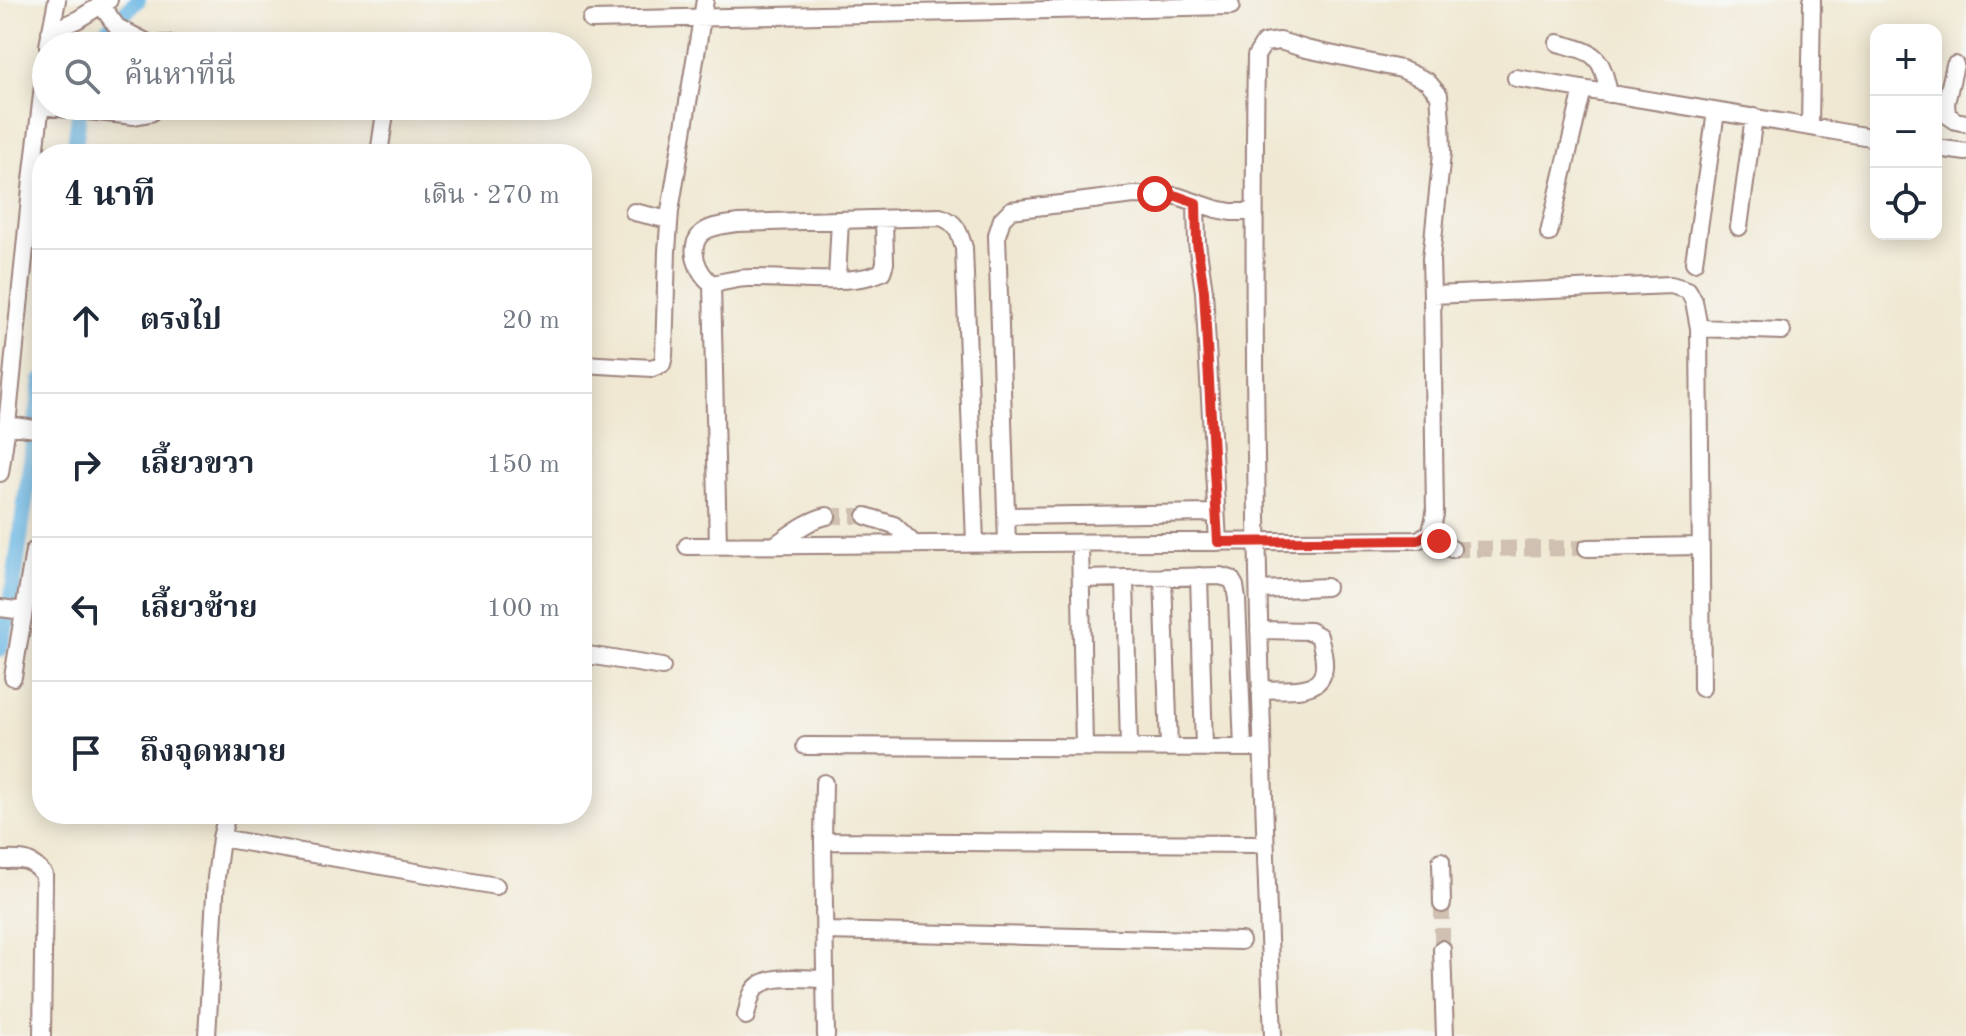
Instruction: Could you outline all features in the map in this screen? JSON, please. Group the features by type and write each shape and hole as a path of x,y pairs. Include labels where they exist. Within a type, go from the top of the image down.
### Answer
{"street":[{"path":"50,32 57,0"},
{"path":"592,365 652,368 662,364 669,220 705,0"},
{"path":"1810,127 1812,0"},
{"path":"591,20 1231,6"},
{"path":"59,32 77,20 109,12 137,32"},
{"path":"687,546 1258,542 1418,540 1431,532 1435,514 1431,259 1442,153 1439,95 1427,81 1401,69 1280,41 1264,43 1256,56 1254,212 1258,542 1259,590 1259,630 1261,748 1273,1036"},
{"path":"1558,43 1584,50 1598,58 1609,94"},
{"path":"1955,65 1946,103 1947,115 1966,123"},
{"path":"1516,78 1870,137"},
{"path":"1549,233 1583,89"},
{"path":"1694,262 1716,112"},
{"path":"1739,227 1754,117"},
{"path":"39,144 40,120"},
{"path":"380,144 384,120"},
{"path":"1942,149 1966,152"},
{"path":"1007,543 997,235 1002,219 1011,210 1134,195 1177,196 1231,212 1254,212"},
{"path":"1196,203 1218,542"},
{"path":"634,212 669,220"},
{"path":"884,219 885,263 882,272 853,280 748,278 712,284 698,267 694,248 702,233 714,227 738,223 940,217 951,221 960,234 964,248 975,543"},
{"path":"837,279 840,220"},
{"path":"0,473 32,222"},
{"path":"712,284 718,546"},
{"path":"1432,295 1671,285 1688,290 1694,301 1699,328 1702,688"},
{"path":"1699,328 1782,331"},
{"path":"7,425 32,428"},
{"path":"1006,516 1216,513"},
{"path":"775,545 819,517 827,516"},
{"path":"866,516 894,525 914,544"},
{"path":"1431,532 1452,549"},
{"path":"1080,543 1084,747"},
{"path":"1587,548 1700,546"},
{"path":"13,677 11,610 32,556"},
{"path":"1081,579 1199,576 1231,579 1235,586 1243,748"},
{"path":"1199,576 1204,748"},
{"path":"1163,577 1169,747"},
{"path":"1125,578 1129,747"},
{"path":"1259,590 1326,587"},
{"path":"1259,630 1310,631 1319,636 1323,674 1312,687 1260,690"},
{"path":"592,656 662,667"},
{"path":"805,746 1261,748"},
{"path":"824,783 826,1036"},
{"path":"207,1036 216,878 224,824"},
{"path":"221,838 496,886"},
{"path":"823,841 1253,844"},
{"path":"0,860 23,860 36,864 44,875 42,1036"},
{"path":"1441,861 1442,904"},
{"path":"825,931 1241,941"},
{"path":"1442,949 1445,1036"},
{"path":"746,1016 751,994 758,985 774,979 825,979"}],"waterway":[{"path":"105,32 138,0"},
{"path":"75,144 78,120"},
{"path":"0,649 10,610 32,453"}],"tunnel":[{"path":"827,516 866,516"},
{"path":"1452,549 1587,548"},
{"path":"1442,904 1442,949"}],"route":[{"path":"1155,194 1177,196 1196,203 1218,542 1418,540 1431,532 1439,541"}]}
